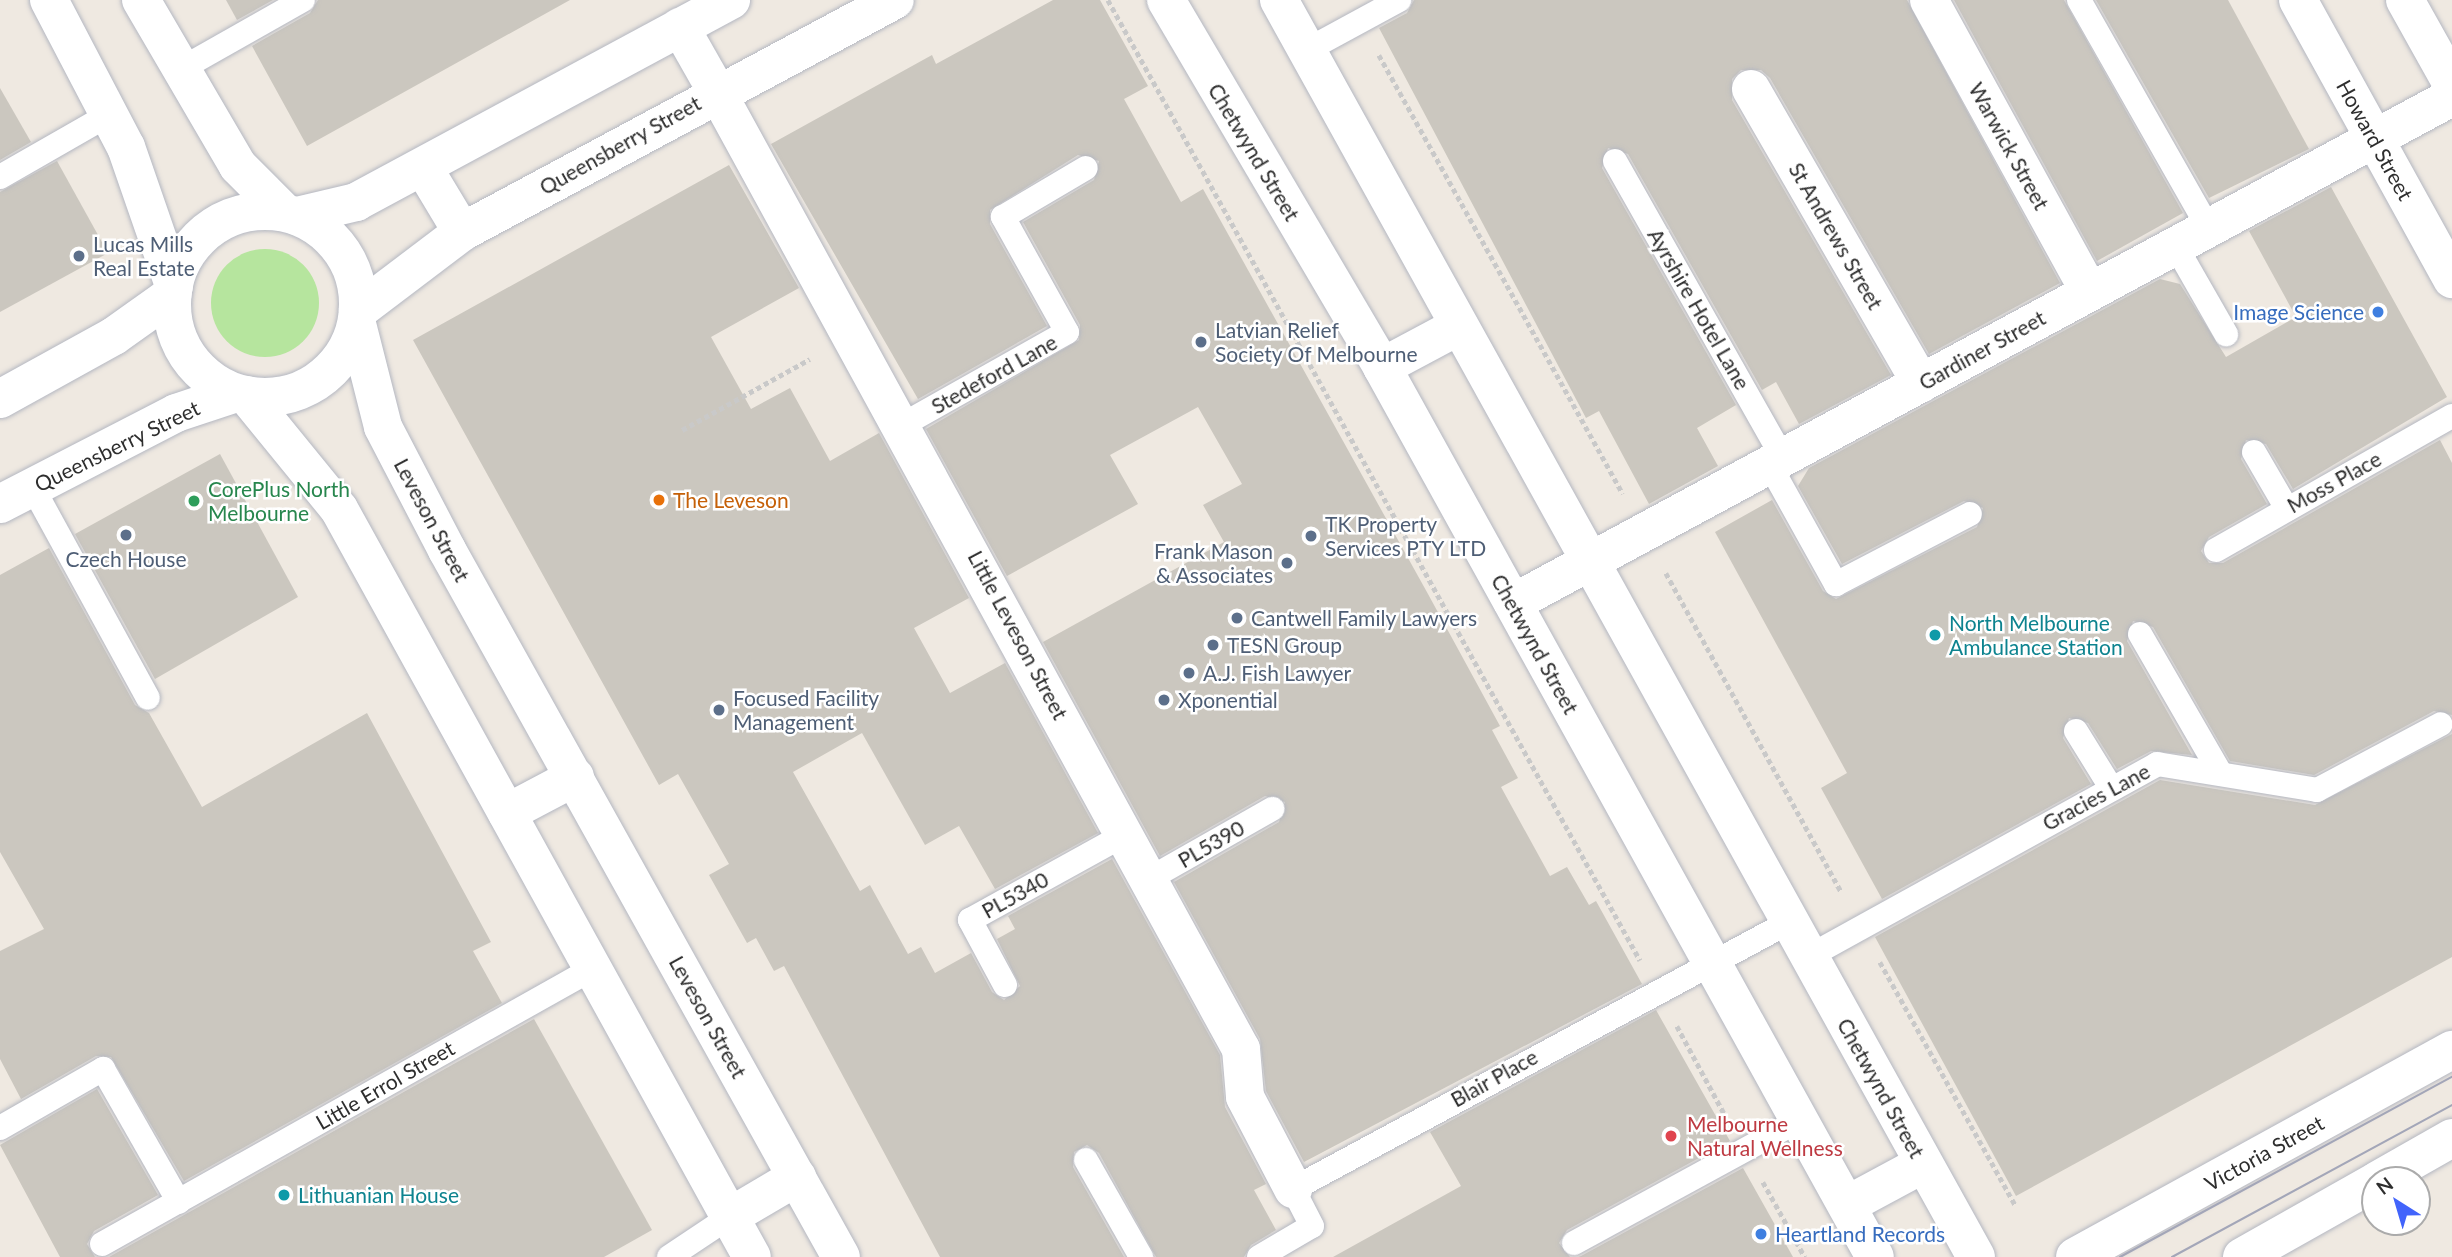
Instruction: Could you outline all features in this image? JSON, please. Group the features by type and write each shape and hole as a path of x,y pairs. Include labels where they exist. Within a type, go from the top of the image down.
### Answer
{"street":[{"path":"49,0 110,114 143,185 173,290 175,330 187,355 204,375 241,394 339,509 752,1257"},
{"path":"141,0 238,166 290,214 327,234 349,261 358,318 344,354 309,387 278,396 241,394"},
{"path":"0,399 114,336 173,290 186,255 214,227 252,211 290,214 356,202 732,0"},
{"name":"Queensberry Street","path":"358,318 463,232 717,92 895,0"},
{"name":"Chetwynd Street","path":"1279,0 1457,327 1976,1257"},
{"name":"Warwick Street","path":"1929,0 2089,291"},
{"name":"Howard Street","path":"2298,0 2450,272"},
{"path":"2405,0 2452,84"},
{"name":"Chetwynd Street","path":"1177,4 1382,366 1875,1257"},
{"name":"Little Leveson Street","path":"680,27 904,424 1241,1049 1245,1097 1293,1189"},
{"name":"St Andrews Street","path":"1751,89 1921,383"},
{"name":"Gardiner Street","path":"1513,603 1775,459 2452,97"},
{"path":"423,167 463,232"},
{"name":"Leveson Street","path":"358,318 383,427 841,1257"},
{"path":"1382,366 1457,327"},
{"name":"Queensberry Street","path":"17,496 176,412 241,394"},
{"path":"507,813 575,777"},
{"name":"Victoria Street","path":"2076,1257 2452,1049"},
{"path":"2403,1166 2452,1138"},
{"path":"1847,1205 1923,1164"},
{"path":"729,1217 797,1177"},
{"path":"2242,1257 2361,1190"}],"lane":[{"path":"181,69 303,0"},
{"path":"1307,50 1399,0"},
{"path":"2079,0 2192,236 2226,334"},
{"path":"0,177 110,114"},
{"name":"Ayrshire Hotel Lane","path":"1615,162 1775,459 1836,584 1970,514"},
{"name":"Stedeford Lane","path":"904,424 1067,332 1003,217 1086,168"},
{"name":"Moss Place","path":"2216,550 2452,416"},
{"path":"2254,452 2287,509"},
{"path":"17,496 149,698"},
{"path":"2140,634 2219,771"},
{"name":"Gracies Lane","path":"1808,957 2110,786 2157,764 2219,771 2317,790 2441,724"},
{"path":"2076,731 2110,786"},
{"name":"PL5390","path":"1149,879 1272,809"},
{"name":"PL5340","path":"1005,985 970,920 1126,834"},
{"name":"Blair Place","path":"1293,1189 1656,988 1712,963 1789,922"},
{"name":"Little Errol Street","path":"102,1244 592,969"},
{"path":"0,1128 103,1069 179,1202"},
{"path":"1574,1243 1798,1121"},
{"path":"1086,1160 1141,1257"},
{"path":"1259,1257 1312,1226 1293,1189"},
{"path":"669,1257 729,1217"}],"path":[{"path":"1108,0 1805,1257"},
{"path":"1360,21 2016,1206"},
{"path":"682,430 854,334"}],"green space":[{"path":"265,249 286,253 303,265 315,282 319,303 315,324 303,341 286,353 265,357 244,353 227,341 215,324 211,303 215,282 227,265 244,253"}],"building":[{"path":"226,0 273,0 237,20"},
{"path":"318,0 570,0 307,146 252,46 310,13"},
{"path":"1053,0 1100,0 1148,86 1124,99 1181,202 1203,189 1500,726 1492,730 1518,778 1501,787 1550,876 1567,867 1589,905 1596,901 1642,984 1304,1162 1266,1091 1260,1039 1174,882 1279,822 1285,802 1265,796 1160,856 1043,642 1224,542 1203,505 1242,484 1198,407 1110,455 1138,504 1007,576 926,429 1079,340 1080,325 1023,222 1094,180 1099,161 1078,155 990,210 990,224 1047,326 918,399 771,144 932,55 936,64"},
{"path":"1414,0 1907,0 2060,283 1929,354 1770,78 1761,70 1741,70 1732,79 1732,100 1891,375 1799,424 1776,382 1762,390 1628,154 1608,148 1602,168 1736,405 1697,428 1718,466 1649,504 1599,411 1586,418 1379,28 1407,13"},
{"path":"1954,0 2064,0 2183,213 2097,261"},
{"path":"2096,0 2228,0 2309,149 2209,198"},
{"path":"0,88 31,142 0,160"},
{"path":"57,161 108,253 0,312 0,192"},
{"path":"729,165 799,288 711,337 751,409 790,388 830,461 879,433 969,598 914,628 950,693 1005,663 1098,833 995,889 959,826 925,845 862,733 793,772 860,891 870,885 908,954 921,947 935,973 971,953 992,992 1004,1000 1020,986 997,939 1015,929 1008,916 1112,859 1220,1055 1225,1107 1266,1184 1254,1190 1276,1230 1251,1245 1244,1257 1156,1257 1099,1153 1087,1145 1074,1152 1073,1167 1124,1257 940,1257 784,966 774,971 756,938 747,943 709,875 729,864 678,774 659,785 413,340"},
{"path":"2331,187 2447,397 2293,489 2266,444 2246,440 2241,459 2267,504 2209,537 2201,551 2209,563 2223,563 2440,440 2452,463 2452,715 2434,711 2314,775 2230,761 2153,627 2133,621 2127,641 2192,755 2151,751 2117,769 2088,723 2069,718 2063,738 2091,784 1882,899 1821,788 1847,773 1715,532 1772,500 1823,591 1836,599 1977,527 1983,508 1964,501 1842,564 1798,486 1809,468 2160,279 2180,284 2226,357 2296,317 2249,231"},
{"path":"220,454 298,597 155,679 75,534"},
{"path":"49,548 135,705 149,713 202,807 367,713 491,942 473,951 502,1003 184,1181 111,1057 96,1056 21,1099 0,1059 0,951 44,929 0,852 0,575"},
{"path":"2452,734 2452,957 2016,1196 1875,937 2160,780 2315,805"},
{"path":"1656,1010 1730,1141 1567,1230 1559,1243 1570,1257 1333,1257 1461,1186 1430,1132"},
{"path":"534,1019 652,1230 604,1257 109,1257"},
{"path":"97,1089 158,1195 94,1231 87,1244 95,1257 60,1257 0,1145"},
{"path":"1743,1168 1793,1257 1578,1257 1581,1256"}],"tram line":[{"path":"2120,1257 2452,1077"},
{"path":"2172,1257 2452,1105"}],"place":[{"name":"Lucas Mills Real Estate","path":"79,256"},
{"name":"Image Science","path":"2378,312"},
{"name":"Latvian Relief Society Of Melbourne","path":"1201,342"},
{"name":"The Leveson","path":"659,500"},
{"name":"CorePlus North Melbourne","path":"194,501"},
{"name":"Czech House","path":"126,535"},
{"name":"TK Property Services PTY LTD","path":"1311,536"},
{"name":"Frank Mason & Associates","path":"1287,563"},
{"name":"Cantwell Family Lawyers","path":"1237,618"},
{"name":"North Melbourne Ambulance Station","path":"1935,635"},
{"name":"TESN Group","path":"1213,645"},
{"name":"A.J. Fish Lawyer","path":"1189,673"},
{"name":"Xponential","path":"1164,700"},
{"name":"Focused Facility Management","path":"719,710"},
{"name":"Melbourne Natural Wellness","path":"1671,1136"},
{"name":"Lithuanian House","path":"284,1195"},
{"name":"Heartland Records","path":"1761,1234"}]}
